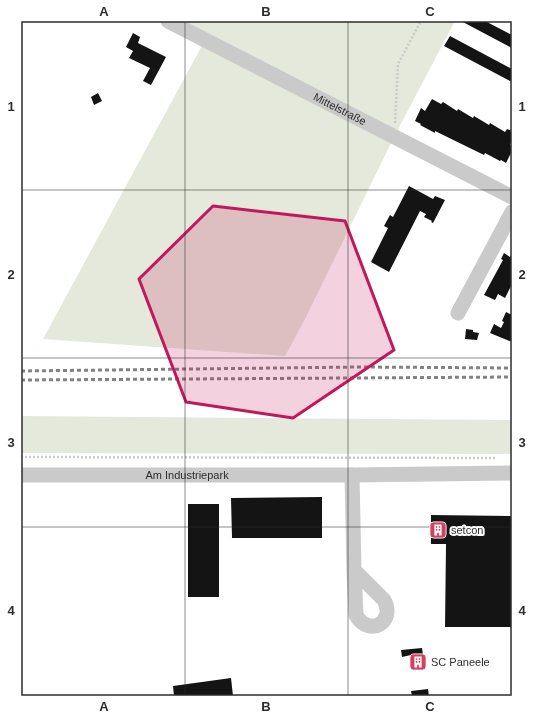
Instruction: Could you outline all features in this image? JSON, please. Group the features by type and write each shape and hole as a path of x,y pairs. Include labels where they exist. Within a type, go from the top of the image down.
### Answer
{"street":[{"name":"Mittelstraße","path":"168,21 512,198"},
{"path":"458,313 512,212"},
{"name":"Am Industriepark","path":"21,475 352,475 512,473"},
{"path":"352,475 354,570"}],"path":[{"path":"394,137 398,64 421,21"},
{"path":"21,457 496,458"}],"highlighted area":[{"path":"213,206 345,221 394,350 293,418 186,402 139,279"}],"shaded area":[{"path":"191,21 455,21 394,137 304,321 285,356 43,339 205,40 187,31"},
{"path":"21,416 512,420 512,454 21,453"}],"building":[{"path":"461,21 485,21 512,35 512,48"},
{"path":"133,33 140,37 138,43 166,57 151,85 143,81 150,68 129,58 133,51 126,47"},
{"path":"450,36 512,69 512,82 444,46"},
{"path":"98,93 102,101 94,105 91,97"},
{"path":"432,99 441,104 443,102 457,111 458,109 473,118 474,116 489,125 490,123 505,132 507,129 512,131 512,141 510,145 512,146 512,151 506,163 485,153 484,155 435,131 435,133 415,121 421,108 425,111"},
{"path":"409,186 433,199 435,196 445,200 433,223 424,217 426,214 420,211 389,272 371,262 388,228 384,226 390,215 393,217"},
{"path":"504,253 510,257 512,253 512,284 505,298 498,294 495,300 484,295 503,260 501,259"},
{"path":"506,312 512,315 512,342 490,333 494,324 501,328"},
{"path":"466,329 479,333 477,340 465,339"},
{"path":"322,497 322,538 232,538 231,498"},
{"path":"188,504 219,504 219,597 188,597"},
{"path":"431,515 512,516 512,627 445,627 446,544 431,544"},
{"name":"SC Paneele","path":"422,648 425,668 412,670 411,655 402,657 401,650"},
{"path":"231,678 233,696 174,696 173,686"},
{"path":"428,689 429,696 412,696 411,691"}],"railway":[{"path":"21,371 360,367 512,368"},
{"path":"21,380 512,377"}],"place":[{"name":"setcon","path":"438,530"},
{"name":"SC Paneele","path":"418,662"}]}
